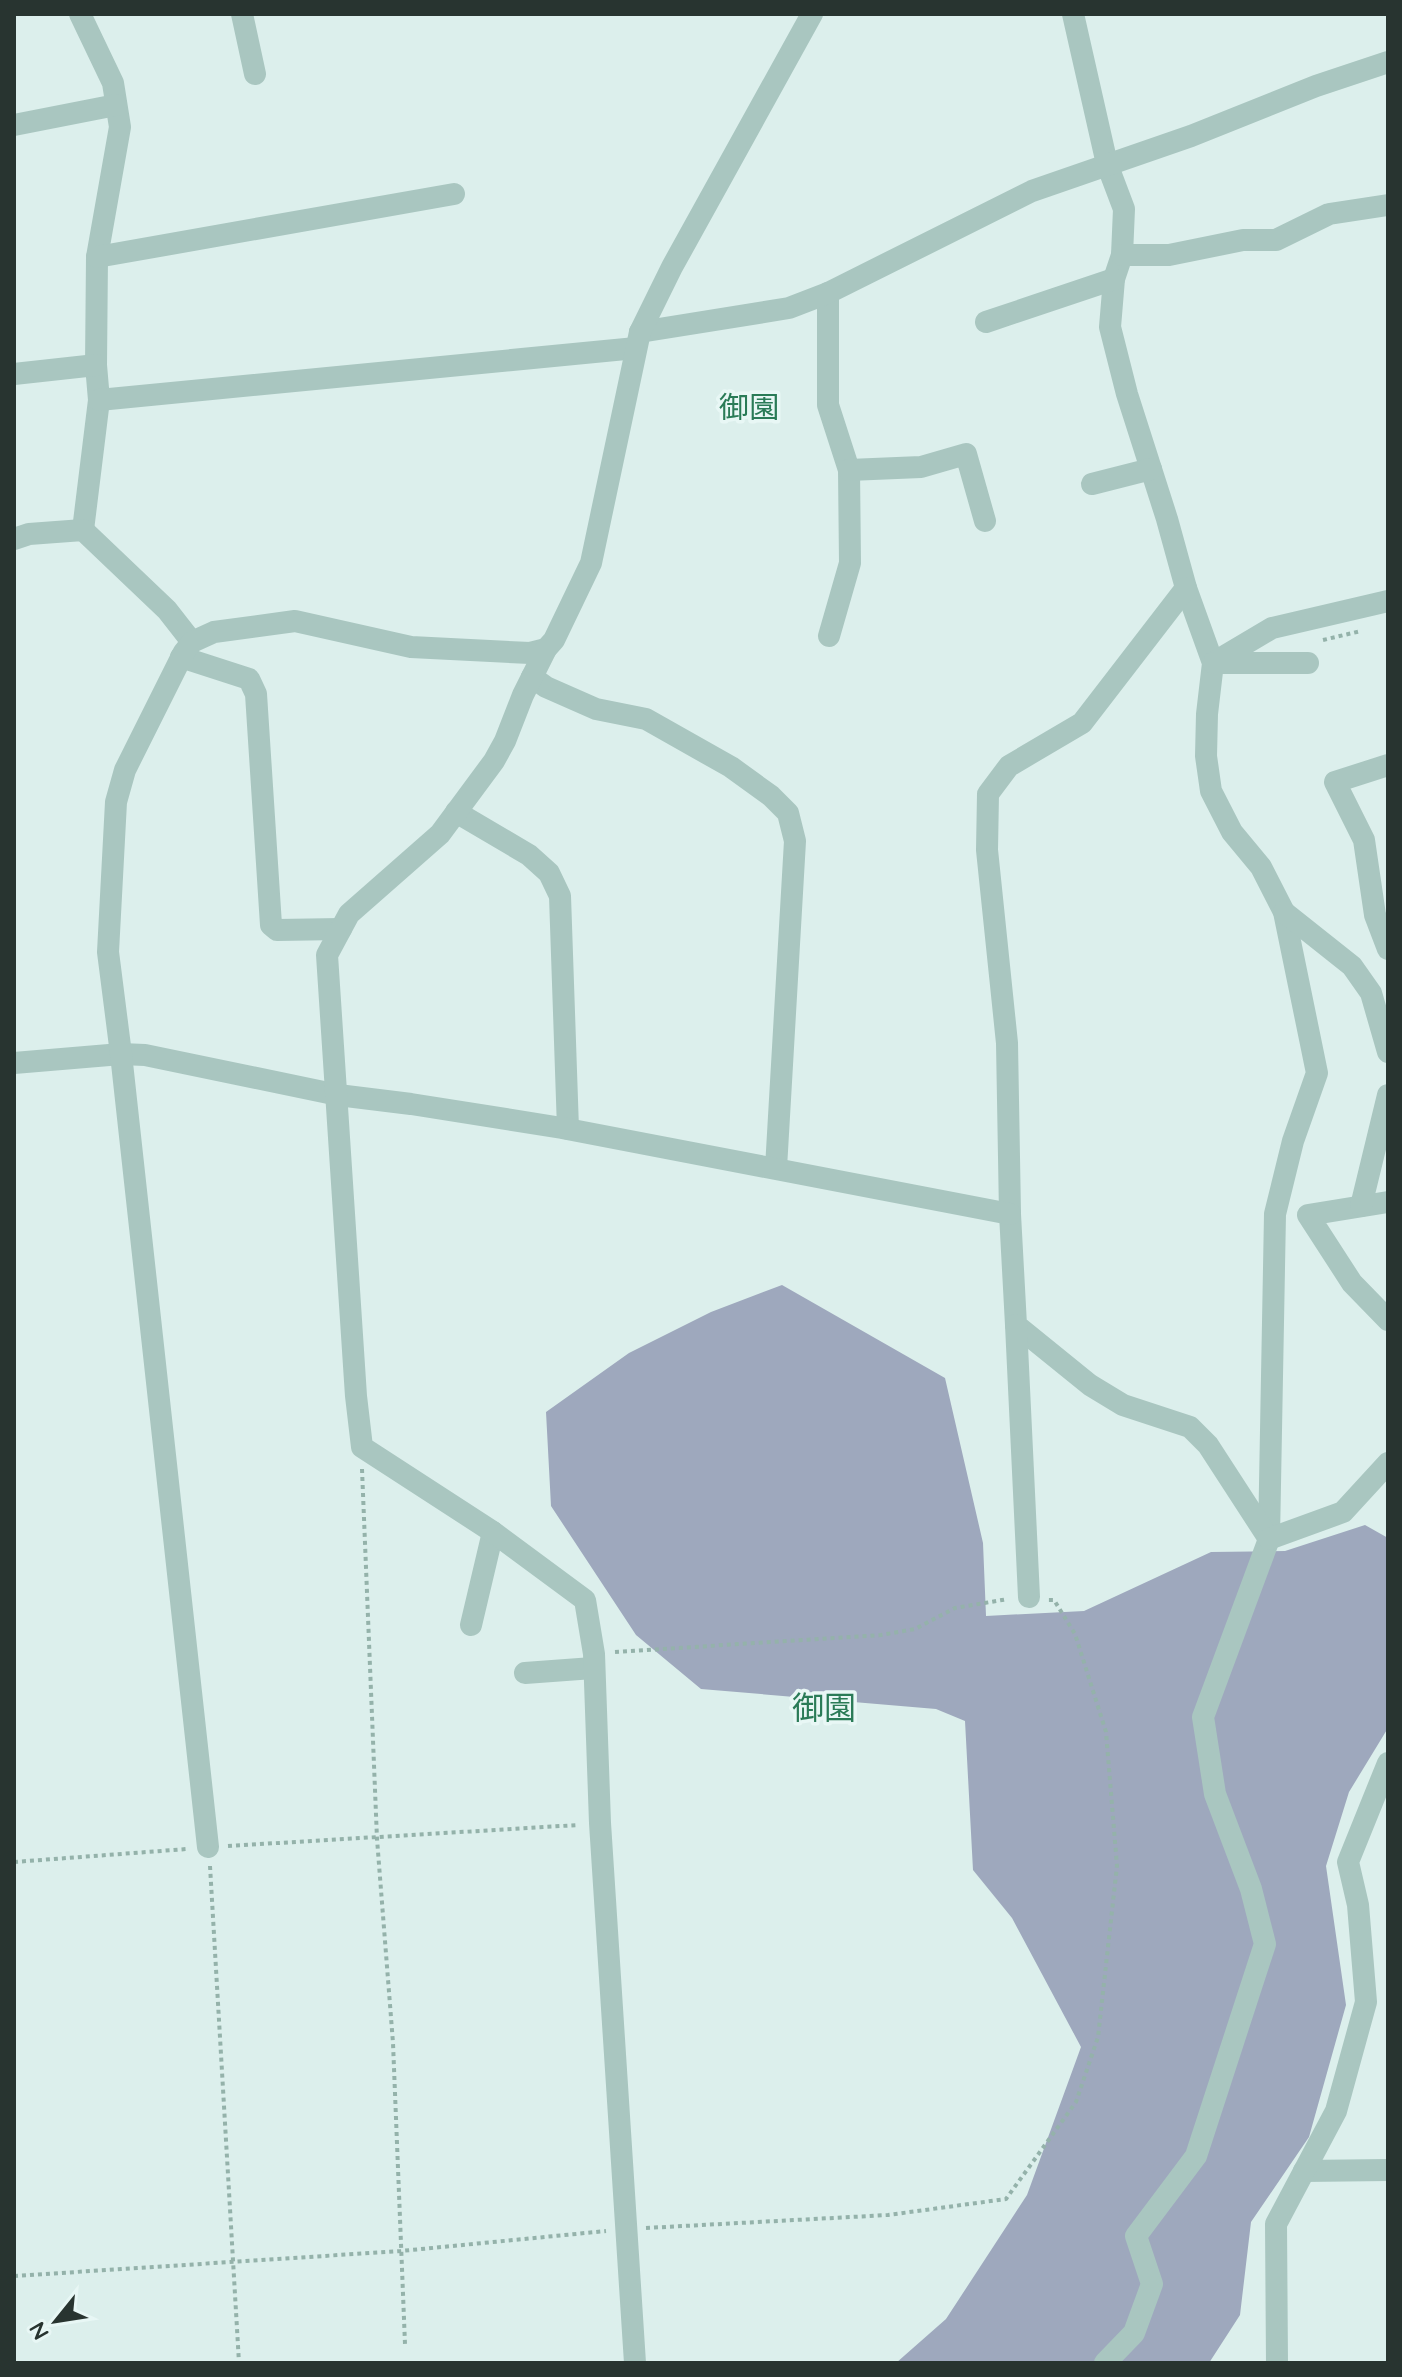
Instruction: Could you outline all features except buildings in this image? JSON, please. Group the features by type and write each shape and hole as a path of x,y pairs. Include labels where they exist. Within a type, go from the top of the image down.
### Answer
{"street":[{"path":"80,14 113,83 120,127 97,257 96,365 99,400 83,530"},
{"path":"242,14 255,74"},
{"path":"635,2363 600,1823 593,1661 585,1600 493,1532 362,1447 327,955 349,914 440,834 505,741 532,677 554,640 591,563 638,340 672,267 812,14"},
{"path":"1073,14 1107,164 1124,209 1122,255 1114,279 1110,327 1127,394 1186,588 1213,663 1206,756 1211,791 1232,832 1261,867 1284,912 1317,1073 1293,1141 1275,1214 1269,1539 1203,1717 1215,1794 1251,1889 1265,1944 1196,2156 1136,2236 1152,2284 1134,2333 1105,2363"},
{"path":"99,400 638,340 789,308 828,293 1032,191 1191,136 1316,86 1388,62"},
{"path":"14,125 116,105"},
{"path":"97,257 454,194"},
{"path":"1122,255 1169,255 1243,240 1276,240 1329,214 1388,205"},
{"path":"986,322 1114,279"},
{"path":"828,293 828,405 849,470 850,563 829,636"},
{"path":"14,374 96,365"},
{"path":"849,470 921,467 966,454 985,521"},
{"path":"1092,484 1151,469"},
{"path":"14,539 29,534 83,530 167,610 186,650 249,679 256,694 271,925 277,930 341,929"},
{"path":"1029,1597 1010,1214 1007,1043 987,850 988,794 1009,766 1082,723 1186,588"},
{"path":"1213,663 1272,628 1388,601"},
{"path":"208,1847 108,952 116,802 125,770 186,650 214,632 295,621 411,647 530,653 546,649"},
{"path":"1213,663 1309,653"},
{"path":"532,677 546,687 596,709 646,719 731,767 771,796 788,813 795,841 776,1168"},
{"path":"1388,765 1335,782 1364,840 1375,915 1388,949"},
{"path":"456,812 529,855 549,873 560,896 568,1129"},
{"path":"1284,912 1352,966 1371,993 1388,1052"},
{"path":"14,1063 121,1054 185,1063 338,1095 568,1129 1010,1214"},
{"path":"1361,1206 1388,1095"},
{"path":"1275,1214 1308,1215 1388,1202"},
{"path":"1308,1215 1352,1283 1388,1320"},
{"path":"1016,1325 1090,1385 1123,1405 1190,1427 1208,1445 1269,1539"},
{"path":"1269,1539 1343,1512 1388,1463"},
{"path":"471,1625 493,1532"},
{"path":"525,1673 593,1661"},
{"path":"1277,2363 1276,2224 1336,2111 1366,2002 1358,1905 1348,1862 1387,1766"},
{"path":"1304,2171 1388,2170"}],"path":[{"path":"1309,653 1362,631"},
{"path":"362,1447 377,1839 393,2043 405,2344"},
{"path":"14,2276 401,2251 626,2229 888,2215 1006,2199 1076,2102 1098,2037 1117,1866 1106,1732 1075,1634 1054,1600 1029,1597 987,1601 955,1608 915,1629 881,1635 593,1661"},
{"path":"14,1862 600,1823"},
{"path":"208,1847 239,2363"}],"shaded area":[{"path":"782,1285 945,1378 983,1543 986,1616 1084,1611 1211,1552 1285,1551 1365,1525 1388,1538 1388,1728 1349,1792 1326,1866 1346,2005 1309,2137 1251,2222 1240,2315 1209,2363 896,2363 946,2319 1027,2195 1081,2047 1012,1918 973,1870 965,1721 936,1709 701,1689 636,1635 551,1506 546,1412 629,1353 711,1312"}],"district":[{"name":"御園","path":"749,407"},
{"name":"御園","path":"824,1707"}]}
